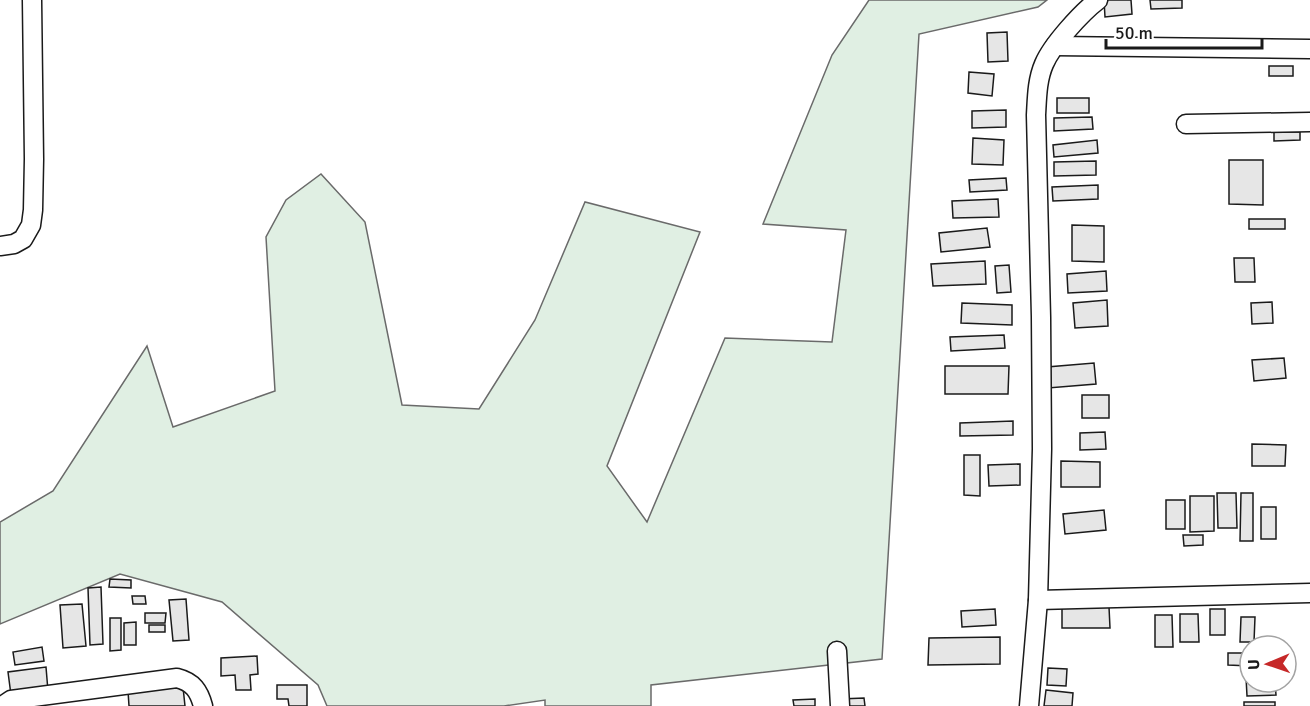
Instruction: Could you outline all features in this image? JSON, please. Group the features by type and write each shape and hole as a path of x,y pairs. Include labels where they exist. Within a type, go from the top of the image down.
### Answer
{"street":[{"path":"0,246 23,239 31,225 33,210 32,0"},
{"path":"1029,706 1038,600 1042,449 1036,115 1038,86 1044,63 1055,46 1078,16 1098,0"},
{"path":"1055,46 1310,49"},
{"path":"1186,124 1310,122"},
{"path":"1038,600 1310,593"},
{"path":"837,651 840,706"},
{"path":"2,706 11,700 177,678 186,680 194,687 201,696 203,706"}],"green space":[{"path":"869,0 1047,0 1038,7 919,34 882,659 651,685 651,706 545,706 545,700 504,706 327,706 318,685 222,602 120,574 0,624 0,522 53,491 147,346 173,427 275,391 266,237 286,200 321,174 365,222 402,405 479,409 535,320 585,202 700,232 607,466 647,522 725,338 832,342 846,230 763,224 832,55"}],"building":[{"path":"1104,0 1131,0 1132,14 1105,17"},
{"path":"1150,0 1182,0 1182,8 1151,9"},
{"path":"1007,32 1008,61 988,62 987,33"},
{"path":"1269,66 1293,66 1293,76 1269,76"},
{"path":"969,72 994,74 992,96 968,93"},
{"path":"1057,98 1089,98 1089,113 1057,113"},
{"path":"1006,110 1006,127 972,128 972,111"},
{"path":"1092,117 1093,129 1054,131 1054,118"},
{"path":"1274,132 1300,132 1300,140 1274,141"},
{"path":"973,138 1004,140 1003,165 972,164"},
{"path":"1097,140 1098,153 1054,157 1053,145"},
{"path":"1229,160 1263,160 1263,205 1229,204"},
{"path":"1096,161 1096,175 1054,176 1054,162"},
{"path":"1006,178 1007,190 970,192 969,180"},
{"path":"1098,185 1098,199 1053,201 1052,187"},
{"path":"998,199 999,217 953,218 952,201"},
{"path":"1249,219 1285,219 1285,229 1249,229"},
{"path":"1072,225 1104,226 1104,262 1072,261"},
{"path":"987,228 990,247 941,252 939,233"},
{"path":"1234,258 1254,258 1255,282 1235,282"},
{"path":"985,261 986,284 933,286 931,264"},
{"path":"1009,265 1011,292 997,293 995,266"},
{"path":"1106,271 1107,291 1068,293 1067,274"},
{"path":"1107,300 1108,326 1075,328 1073,303"},
{"path":"1272,302 1273,323 1252,324 1251,303"},
{"path":"962,303 1012,305 1012,325 961,323"},
{"path":"1004,335 1005,348 951,351 950,337"},
{"path":"1284,358 1286,378 1254,381 1252,360"},
{"path":"1094,363 1096,384 1048,388 1047,367"},
{"path":"945,366 1009,366 1008,394 945,394"},
{"path":"1082,395 1109,395 1109,418 1082,418"},
{"path":"1013,421 1013,435 960,436 960,423"},
{"path":"1105,432 1106,449 1080,450 1080,433"},
{"path":"1252,444 1286,445 1285,466 1252,466"},
{"path":"964,455 980,455 980,496 964,495"},
{"path":"1061,461 1100,462 1100,487 1061,487"},
{"path":"1020,464 1020,485 989,486 988,465"},
{"path":"1217,493 1236,493 1237,528 1218,528"},
{"path":"1241,493 1253,493 1253,541 1240,541"},
{"path":"1190,496 1214,496 1214,531 1190,532"},
{"path":"1166,500 1185,500 1185,529 1166,529"},
{"path":"1261,507 1276,507 1276,539 1261,539"},
{"path":"1104,510 1106,530 1065,534 1063,514"},
{"path":"1183,535 1203,535 1203,545 1184,546"},
{"path":"110,579 131,580 131,588 109,587"},
{"path":"101,587 103,644 90,645 88,588"},
{"path":"132,596 145,596 146,604 133,604"},
{"path":"186,599 189,640 173,641 169,600"},
{"path":"82,604 86,646 63,648 60,605"},
{"path":"1062,607 1109,607 1110,628 1062,628"},
{"path":"995,609 996,625 962,627 961,611"},
{"path":"1210,609 1225,609 1225,635 1210,635"},
{"path":"145,613 166,613 165,623 145,623"},
{"path":"1180,614 1198,614 1199,642 1180,642"},
{"path":"1155,615 1172,615 1173,647 1155,647"},
{"path":"1241,617 1255,617 1254,634 1240,634"},
{"path":"110,618 121,618 121,650 110,651"},
{"path":"136,622 136,645 124,645 124,623"},
{"path":"149,625 165,625 165,632 149,632"},
{"path":"1000,637 1000,664 928,665 929,638"},
{"path":"42,647 44,661 15,665 13,652"},
{"path":"1228,653 1238,653 1238,665 1228,665"},
{"path":"257,656 258,674 250,675 251,690 236,690 235,675 221,676 221,658"},
{"path":"46,667 48,691 11,695 8,672"},
{"path":"1048,668 1067,669 1066,686 1047,685"},
{"path":"277,685 307,685 307,706 289,706 288,699 277,699"},
{"path":"183,687 185,706 129,706 128,691"},
{"path":"1046,690 1073,693 1072,706 1044,706"},
{"path":"1247,694 1276,695 1247,696"},
{"path":"864,698 865,706 841,706 840,699"},
{"path":"815,699 815,706 794,706 793,700"},
{"path":"1244,702 1275,702 1275,706 1244,706"}]}
